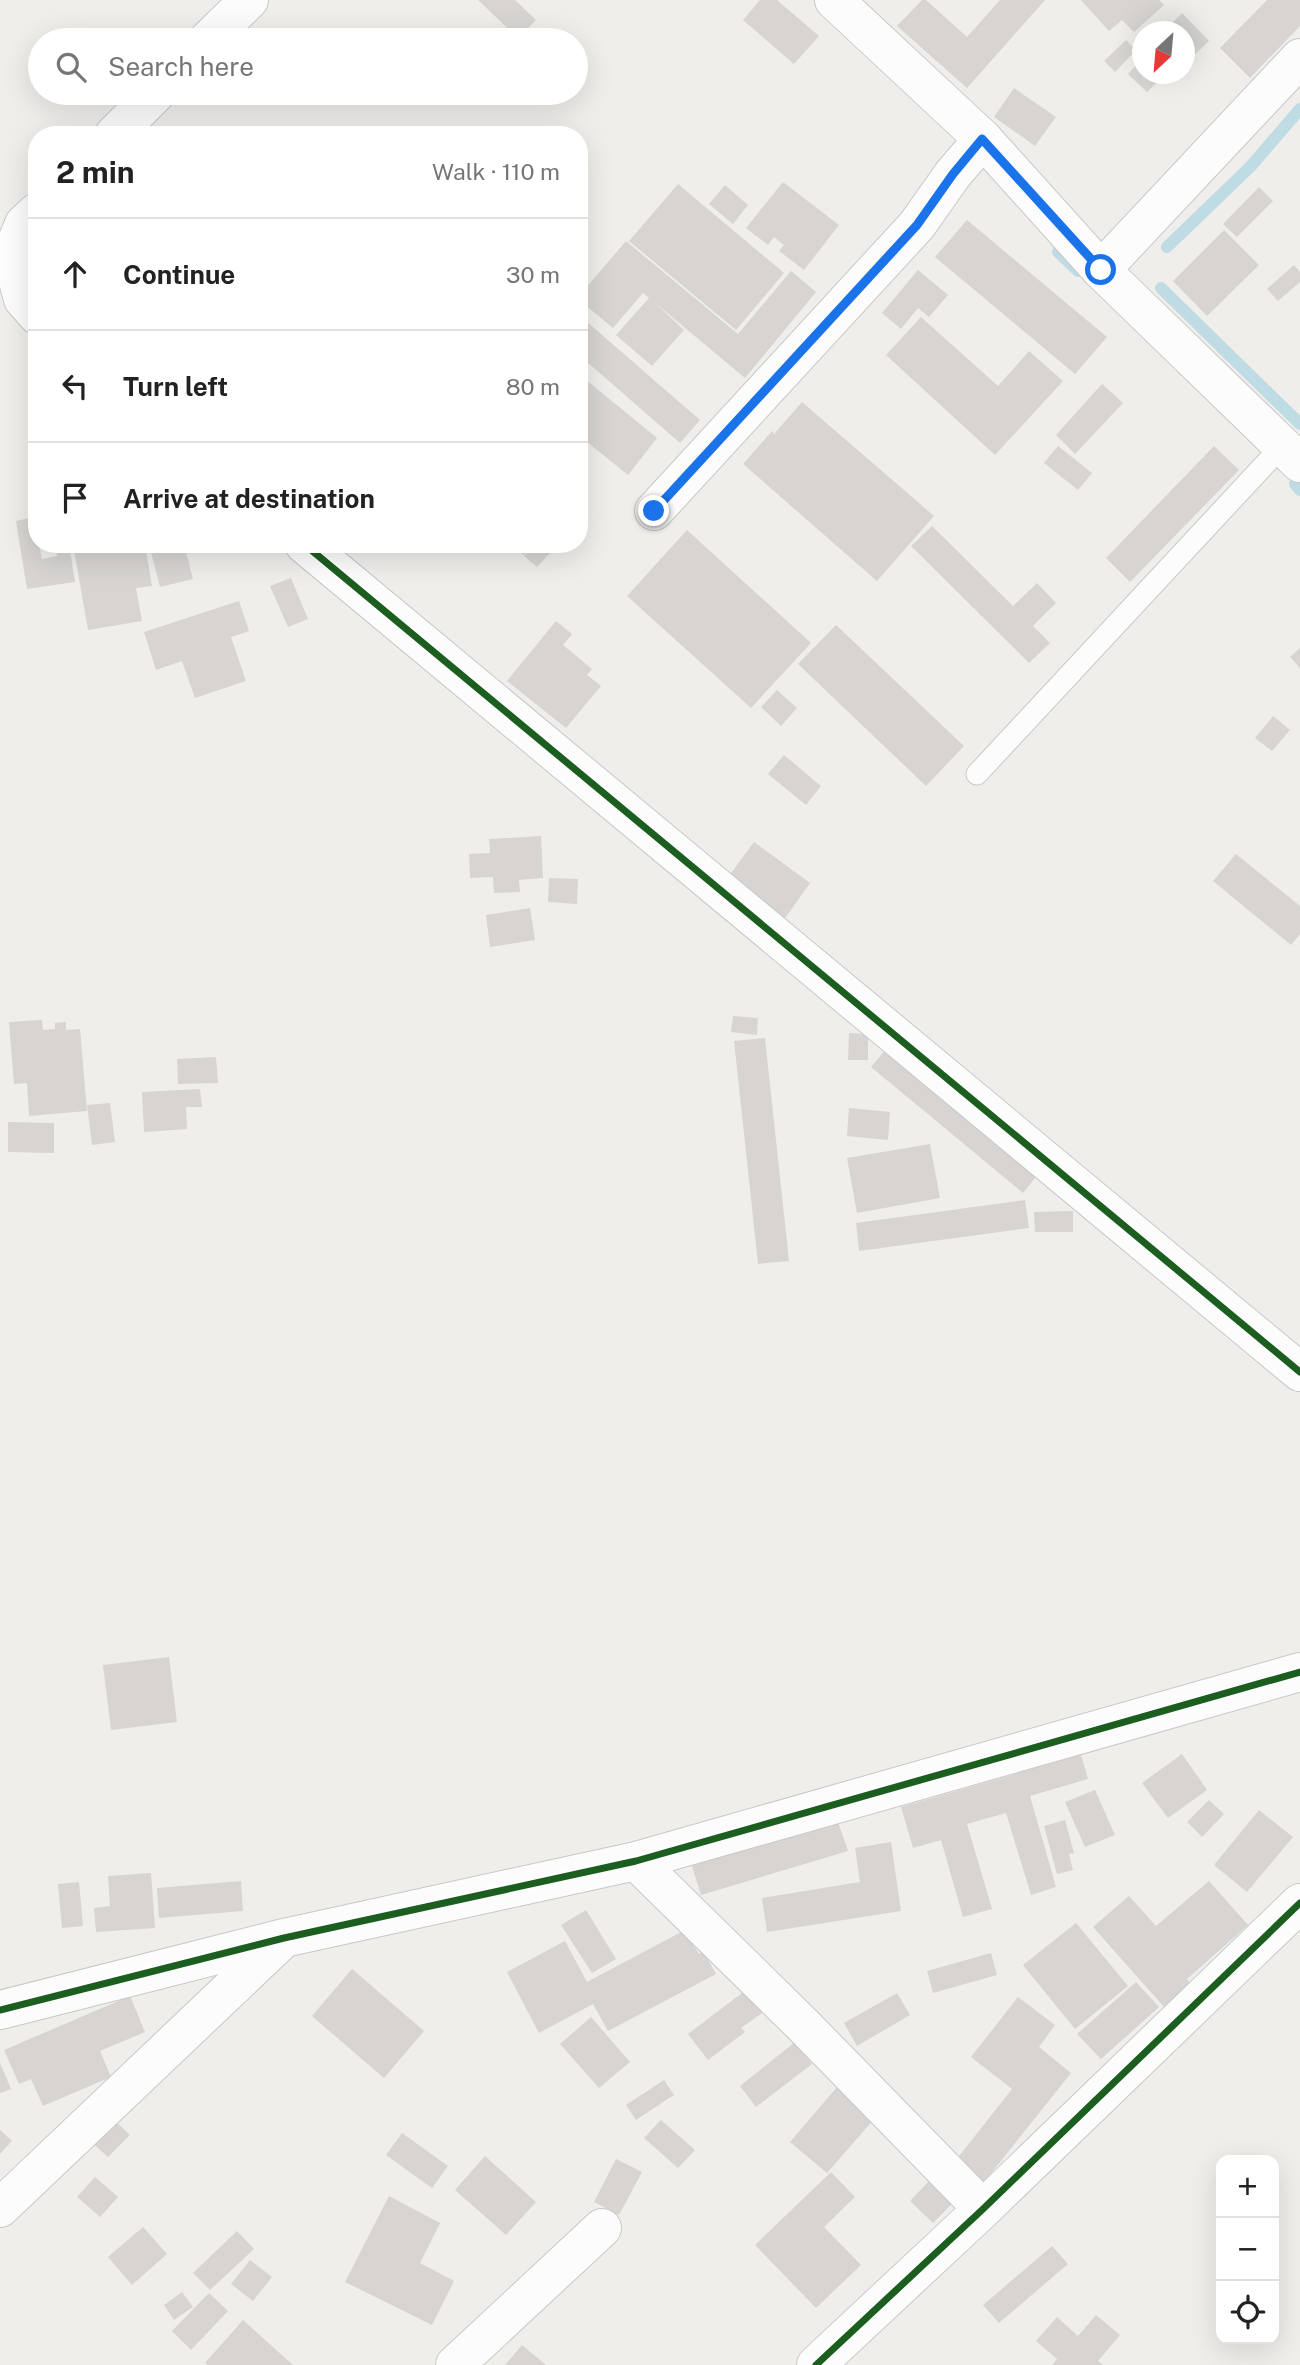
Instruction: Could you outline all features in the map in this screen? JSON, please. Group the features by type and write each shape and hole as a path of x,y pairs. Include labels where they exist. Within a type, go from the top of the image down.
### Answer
{"street":[{"path":"220,28 249,0"},
{"path":"834,0 982,139 1101,270 1291,454"},
{"path":"1101,270 1300,58"},
{"path":"123,126 144,105"},
{"path":"654,511 917,225 982,139"},
{"path":"28,220 11,255 23,299 28,305"},
{"path":"315,553 1300,1372"},
{"path":"0,2010 284,1938 636,1861 1300,1672"},
{"path":"636,1861 802,2024 983,2209"},
{"path":"816,2365 983,2209 1300,1903"},
{"path":"0,2208 284,1938"},
{"path":"455,2365 602,2228"}],"lane":[{"path":"977,774 1291,454"}],"building":[{"path":"478,0 515,0 536,20 528,28 507,28"},
{"path":"760,0 777,0 819,36 794,64 743,20"},
{"path":"922,0 926,0 967,37 1000,0 1045,0 967,88 897,26"},
{"path":"1081,0 1159,0 1164,5 1146,21 1132,21 1132,30 1122,20 1109,31"},
{"path":"1267,0 1300,0 1300,26 1250,78 1220,48"},
{"path":"1182,13 1190,21 1174,21"},
{"path":"1195,26 1209,41 1195,54"},
{"path":"1126,40 1132,46 1132,54 1115,72 1104,61"},
{"path":"1139,84 1155,84 1147,92"},
{"path":"1014,88 1056,117 1035,146 994,117"},
{"path":"783,182 839,225 804,270 779,251 784,245 774,237 768,245 746,228"},
{"path":"678,184 784,273 736,330 629,241"},
{"path":"725,185 748,205 733,224 709,204"},
{"path":"1259,187 1273,201 1237,237 1223,224"},
{"path":"967,220 1107,337 1075,374 935,257"},
{"path":"1224,230 1259,265 1207,316 1173,281"},
{"path":"626,241 738,334 791,271 816,292 745,378 654,302 684,330 652,366 616,335 649,298 643,293 613,328 588,307 588,285"},
{"path":"1294,265 1300,272 1300,282 1278,301 1267,289"},
{"path":"918,270 948,295 929,317 918,308 901,329 882,313"},
{"path":"921,317 998,386 1029,351 1063,381 995,455 886,355"},
{"path":"588,323 700,420 680,443 588,363"},
{"path":"588,381 657,438 628,475 588,443"},
{"path":"1102,384 1123,403 1075,454 1056,435"},
{"path":"802,402 934,516 877,581 743,464"},
{"path":"1058,446 1092,473 1078,490 1044,463"},
{"path":"1214,446 1239,470 1130,582 1106,558"},
{"path":"28,518 28,553 41,553 42,559 57,556 56,553 70,553 75,582 27,589 16,521"},
{"path":"932,526 1013,606 1037,583 1056,603 1033,626 1050,643 1029,663 911,546"},
{"path":"687,530 811,643 751,708 627,596"},
{"path":"75,553 146,553 152,586 136,588 142,621 88,630"},
{"path":"151,553 186,553 193,579 160,587"},
{"path":"527,553 550,553 537,567 524,556"},
{"path":"291,578 308,619 288,627 270,586"},
{"path":"239,601 249,631 231,637 246,681 195,698 182,661 156,670 144,632"},
{"path":"556,621 572,634 563,645 592,669 587,675 601,686 566,728 507,681"},
{"path":"836,625 964,746 926,786 798,664"},
{"path":"1300,648 1300,668 1290,657"},
{"path":"777,690 797,708 781,726 761,707"},
{"path":"1273,716 1290,730 1272,751 1255,738"},
{"path":"784,755 821,786 806,805 768,774"},
{"path":"541,836 543,878 519,880 520,892 494,893 493,877 470,878 469,854 490,853 489,839"},
{"path":"754,842 810,883 783,921 726,880"},
{"path":"1236,854 1300,906 1300,934 1291,945 1213,881"},
{"path":"549,878 578,879 577,904 548,902"},
{"path":"530,908 535,940 490,947 486,915"},
{"path":"733,1016 758,1018 757,1035 731,1032"},
{"path":"42,1020 43,1030 55,1029 55,1023 66,1022 66,1030 80,1029 87,1111 29,1116 27,1083 14,1084 9,1022"},
{"path":"849,1033 868,1034 868,1060 848,1060"},
{"path":"765,1038 789,1261 758,1264 734,1041"},
{"path":"887,1048 1039,1173 1023,1193 871,1067"},
{"path":"216,1057 218,1083 178,1084 177,1059"},
{"path":"200,1089 202,1107 186,1107 187,1129 144,1132 142,1092"},
{"path":"110,1103 115,1142 92,1145 87,1105"},
{"path":"849,1108 890,1112 888,1140 847,1136"},
{"path":"8,1122 54,1123 54,1153 8,1152"},
{"path":"930,1144 940,1198 857,1213 847,1158"},
{"path":"1025,1200 1029,1228 859,1251 856,1223"},
{"path":"1073,1211 1073,1232 1035,1232 1034,1212"},
{"path":"169,1657 177,1722 111,1730 103,1665"},
{"path":"1182,1754 1207,1790 1168,1818 1142,1783"},
{"path":"1081,1755 1088,1779 1030,1796 1056,1887 1031,1895 1006,1813 967,1824 992,1909 963,1917 941,1840 913,1848 901,1807"},
{"path":"1095,1790 1115,1835 1085,1847 1065,1802"},
{"path":"1209,1800 1224,1814 1202,1837 1187,1822"},
{"path":"1259,1810 1293,1837 1247,1892 1214,1865"},
{"path":"836,1816 848,1851 701,1895 690,1860"},
{"path":"1065,1820 1074,1853 1069,1854 1073,1870 1057,1874 1044,1826"},
{"path":"891,1842 901,1911 767,1932 762,1898 860,1882 855,1848"},
{"path":"151,1873 155,1928 96,1932 94,1908 110,1906 108,1876"},
{"path":"241,1881 243,1911 159,1918 157,1888"},
{"path":"1209,1881 1248,1925 1187,1979 1191,1985 1165,2008 1093,1927 1129,1896 1156,1926"},
{"path":"79,1882 83,1926 62,1928 58,1884"},
{"path":"586,1910 616,1959 592,1973 561,1925"},
{"path":"1076,1923 1128,1986 1075,2029 1023,1965"},
{"path":"685,1930 699,1954 703,1951 716,1974 608,2031 593,2004 539,2033 507,1972 565,1941 587,1982"},
{"path":"991,1953 997,1975 933,1993 927,1971"},
{"path":"352,1969 424,2031 384,2078 312,2016"},
{"path":"1136,1982 1159,2007 1101,2059 1077,2034"},
{"path":"746,1990 762,2013 741,2028 745,2032 708,2060 688,2034"},
{"path":"897,1993 910,2015 857,2046 844,2023"},
{"path":"130,1996 145,2032 100,2051 111,2077 43,2106 31,2079 19,2084 4,2050"},
{"path":"1018,1997 1055,2025 1039,2047 1071,2073 984,2182 956,2160 1012,2089 971,2057"},
{"path":"591,2017 630,2062 599,2088 560,2044"},
{"path":"795,2042 812,2064 756,2107 740,2086"},
{"path":"0,2063 11,2089 0,2093"},
{"path":"664,2080 674,2095 636,2120 626,2105"},
{"path":"838,2086 875,2118 827,2173 790,2142"},
{"path":"110,2116 130,2135 108,2157 87,2138"},
{"path":"661,2120 695,2150 678,2168 644,2138"},
{"path":"0,2130 12,2141 0,2154"},
{"path":"402,2133 448,2166 432,2188 386,2155"},
{"path":"485,2156 536,2202 506,2235 455,2190"},
{"path":"616,2159 642,2172 619,2215 594,2202"},
{"path":"831,2172 855,2197 824,2227 861,2265 816,2308 755,2245"},
{"path":"95,2177 118,2197 100,2217 77,2197"},
{"path":"930,2180 953,2203 933,2223 910,2201"},
{"path":"389,2196 440,2223 420,2263 454,2281 432,2325 345,2282"},
{"path":"143,2227 167,2254 132,2285 108,2257"},
{"path":"237,2231 254,2249 210,2290 193,2273"},
{"path":"1052,2246 1068,2264 999,2323 983,2305"},
{"path":"250,2260 272,2277 253,2301 231,2284"},
{"path":"182,2292 193,2307 174,2320 164,2305"},
{"path":"209,2293 228,2311 191,2350 172,2331"},
{"path":"1096,2315 1120,2335 1098,2361 1103,2365 1052,2365 1057,2359 1036,2341 1057,2317 1078,2336"},
{"path":"243,2320 293,2365 205,2363"},
{"path":"522,2345 546,2365 505,2365"}],"waterway":[{"path":"1167,247 1251,166 1300,109"},
{"path":"1058,252 1078,271"},
{"path":"1161,288 1300,424"},
{"path":"1295,484 1300,490"}],"cycle path":[{"path":"315,553 1300,1372"},
{"path":"0,2010 284,1938 636,1861 1300,1672"},
{"path":"816,2365 983,2209 1300,1903"}],"route":[{"path":"654,511 917,225 982,139 1101,270"}]}
